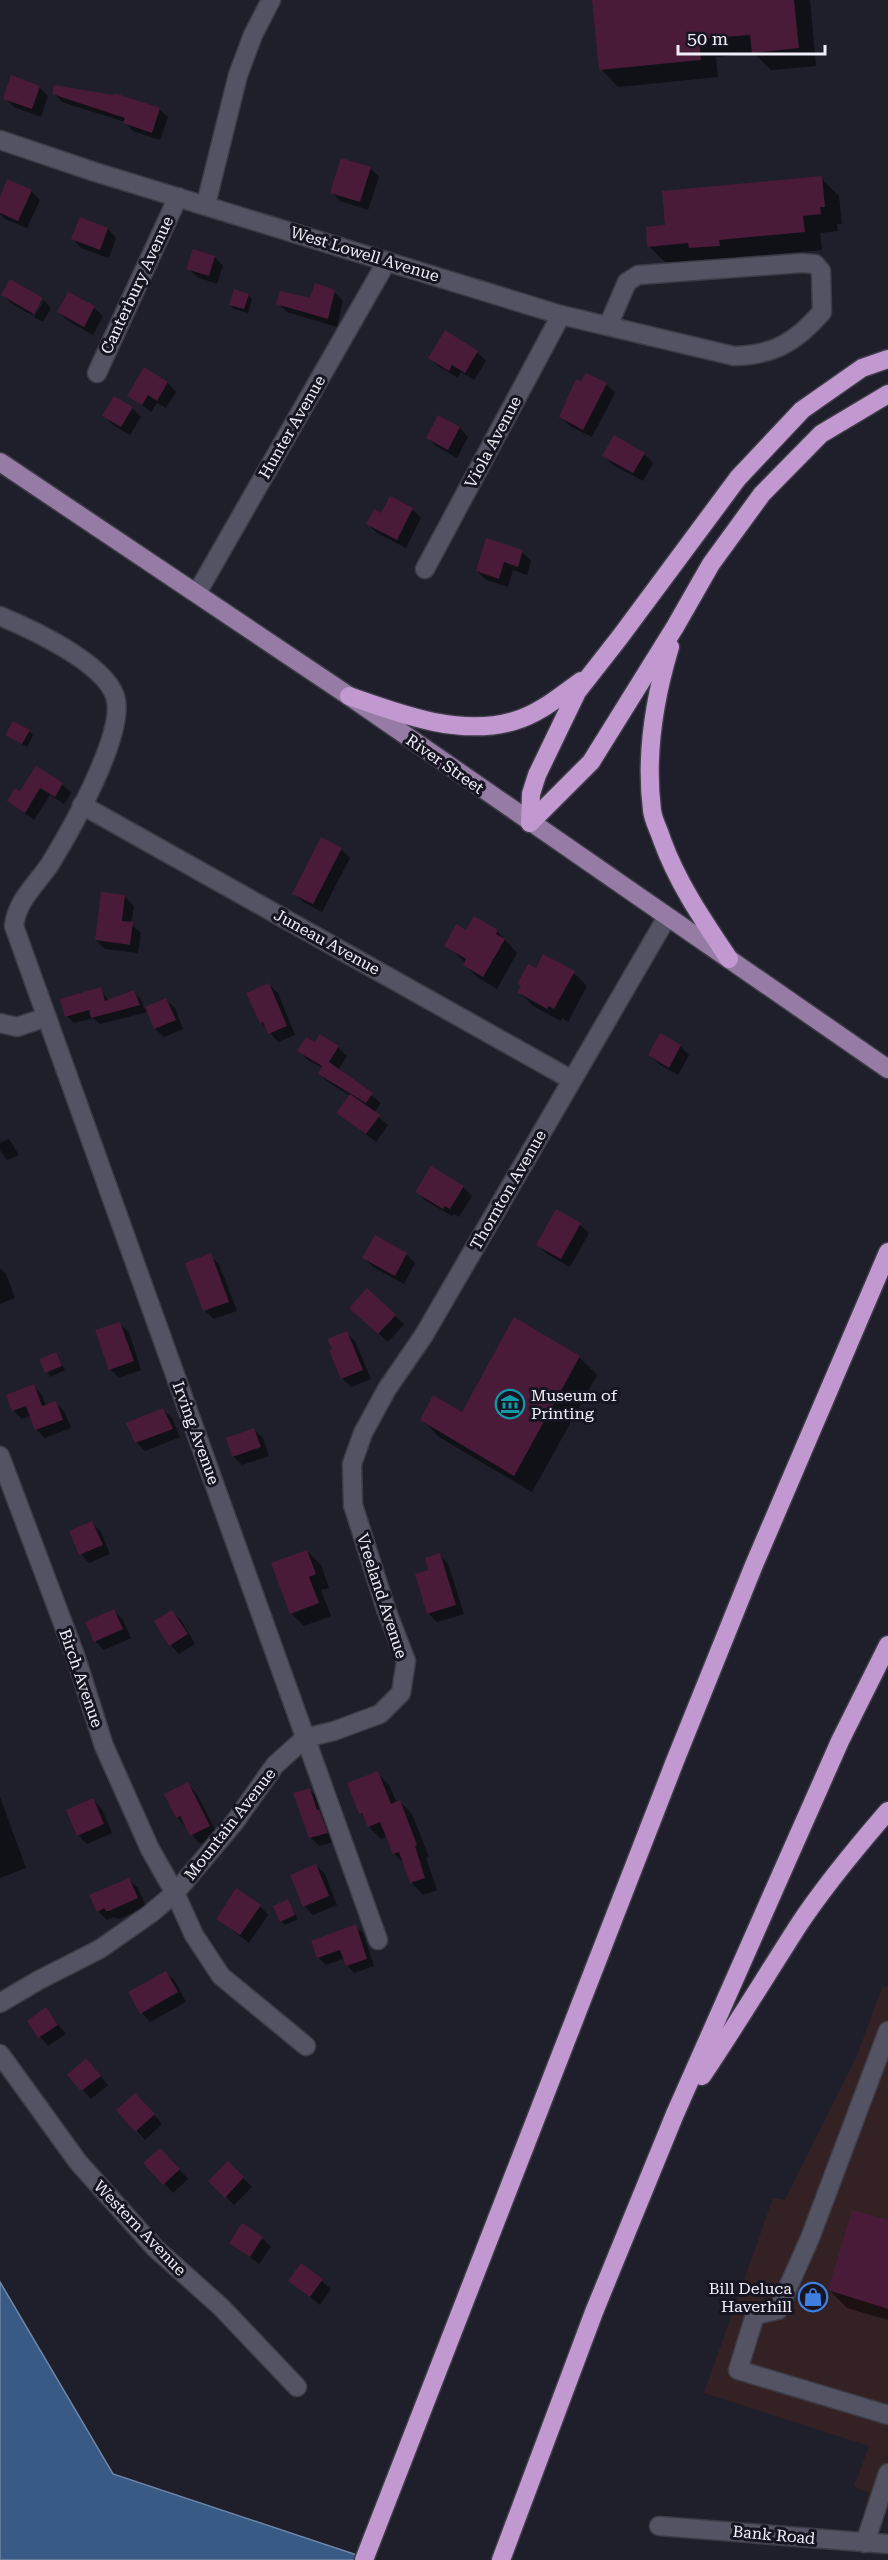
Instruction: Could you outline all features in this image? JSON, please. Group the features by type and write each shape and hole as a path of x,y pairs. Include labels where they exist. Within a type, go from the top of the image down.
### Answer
{"highway":[{"path":"530,823 531,794 537,775 577,692 738,478 802,410 862,369 888,359"},
{"path":"530,823 591,762 675,627 711,564 762,494 821,434 888,394"},
{"path":"675,627 657,692 650,742 652,812 670,862 688,898 729,959"},
{"path":"349,696 412,718 471,727 514,722 547,706 592,673"},
{"path":"364,2560 675,1761 754,1565 888,1252"},
{"path":"501,2560 594,2312 675,2114 840,1741 888,1645"},
{"path":"675,2114 749,2007 799,1925 849,1857 888,1811"}],"main road":[{"name":"River Street","path":"0,462 197,592 883,1065"}],"street":[{"path":"206,204 238,75 253,35 271,0"},
{"name":"West Lowell Avenue","path":"0,140 561,315 734,356 754,355 787,344 813,321 822,312 821,271 815,264 802,263 638,275 627,282 608,326"},
{"name":"Canterbury Avenue","path":"97,373 178,197"},
{"name":"Hunter Avenue","path":"197,592 387,261"},
{"name":"Viola Avenue","path":"425,569 561,315"},
{"path":"0,616 63,648 96,672 108,684 115,696 116,710 116,726 82,805 50,864 23,900 7,929"},
{"name":"Juneau Avenue","path":"82,805 572,1080"},
{"name":"Thornton Avenue","path":"352,1464 363,1433 387,1389 424,1335 667,917"},
{"name":"Irving Avenue","path":"7,929 46,1017 378,1940"},
{"path":"0,1023 17,1027 46,1017"},
{"name":"Birch Avenue","path":"0,1456 76,1658 104,1746 150,1849 175,1893 194,1935 221,1976 306,2046"},
{"name":"Vreeland Avenue","path":"305,1738 333,1731 380,1714 401,1693 406,1661 386,1609 353,1506 352,1464"},
{"name":"Mountain Avenue","path":"0,2003 100,1949 150,1914 175,1893 234,1823 275,1765 305,1738"},
{"path":"888,2031 810,2238 778,2310 755,2315 738,2370 888,2415"},
{"name":"Western Avenue","path":"0,2054 78,2162 155,2248 221,2307 297,2387"},
{"path":"865,2543 888,2473"},
{"name":"Bank Road","path":"659,2526 888,2544"}],"shaded area":[{"name":"Bill Deluca Haverhill","path":"888,1986 888,2507 866,2503 869,2493 854,2486 869,2446 704,2393 773,2198 785,2200 856,2058 882,1988"}],"water":[{"path":"0,2282 113,2474 372,2560 0,2560"}],"building":[{"path":"592,0 794,0 799,48 752,53 750,35 699,39 701,60 599,70"},
{"path":"11,75 40,86 32,109 3,99"},
{"path":"54,85 113,95 114,93 160,108 152,133 123,123 125,118 52,94"},
{"path":"341,158 371,167 360,202 330,193"},
{"path":"822,176 825,207 820,207 821,214 803,216 805,232 719,240 720,246 689,248 688,243 647,247 646,227 665,225 662,191"},
{"path":"7,179 32,190 18,221 0,213 0,197"},
{"path":"80,217 108,228 100,250 71,239"},
{"path":"193,249 215,256 209,276 186,269"},
{"path":"10,279 43,298 34,314 1,295"},
{"path":"315,283 335,290 328,319 276,304 280,291 310,298"},
{"path":"234,289 249,294 244,309 229,305"},
{"path":"68,292 95,306 84,327 57,312"},
{"path":"445,330 478,351 465,373 452,365 449,371 428,358"},
{"path":"144,367 168,382 157,401 148,395 142,405 127,396"},
{"path":"586,373 607,383 583,430 559,417 576,379 581,381"},
{"path":"114,396 133,407 121,427 102,416"},
{"path":"438,415 460,427 448,450 426,438"},
{"path":"614,435 645,453 633,473 602,456"},
{"path":"390,496 413,508 397,540 366,524 374,509 381,513"},
{"path":"486,538 523,550 518,567 504,562 499,579 476,571"},
{"path":"13,721 30,730 22,744 5,735"},
{"path":"36,766 63,783 55,797 40,788 25,813 7,801 15,788 20,791"},
{"path":"321,837 342,848 313,904 292,894"},
{"path":"101,892 125,895 122,921 133,922 130,945 95,940"},
{"path":"474,916 498,930 496,934 505,939 483,977 463,965 466,959 444,946 456,924 466,930"},
{"path":"543,954 575,971 554,1009 549,1006 547,1009 517,992 521,986 517,984 528,964 536,968"},
{"path":"269,983 287,1026 268,1034 263,1022 260,1023 246,993"},
{"path":"101,987 105,1001 134,990 140,1005 91,1018 89,1010 65,1017 60,999"},
{"path":"166,998 176,1020 154,1029 145,1007"},
{"path":"660,1033 681,1045 669,1068 648,1055"},
{"path":"320,1034 339,1046 329,1062 373,1093 366,1103 318,1074 322,1066 297,1051 306,1037 315,1042"},
{"path":"350,1094 380,1115 366,1134 336,1113"},
{"path":"431,1166 464,1186 450,1209 445,1206 443,1209 415,1192"},
{"path":"556,1209 581,1223 561,1259 536,1245"},
{"path":"375,1235 407,1253 395,1276 362,1258"},
{"path":"211,1253 229,1302 203,1311 185,1263"},
{"path":"367,1288 396,1315 378,1334 349,1308"},
{"name":"Museum of Printing","path":"514,1317 580,1356 514,1476 420,1420 433,1395 462,1412"},
{"path":"120,1322 134,1361 109,1370 95,1330"},
{"path":"347,1331 363,1370 341,1379 327,1339"},
{"path":"56,1352 62,1366 45,1373 39,1359"},
{"path":"34,1384 42,1406 56,1401 63,1420 35,1430 26,1406 12,1411 6,1395"},
{"path":"163,1408 173,1429 135,1443 126,1423"},
{"path":"254,1428 261,1447 232,1457 226,1438"},
{"path":"92,1521 103,1545 79,1555 69,1531"},
{"path":"307,1550 316,1574 309,1577 319,1603 290,1614 271,1563"},
{"path":"440,1553 456,1605 427,1614 415,1574 428,1570 425,1558"},
{"path":"114,1609 123,1629 94,1642 85,1622"},
{"path":"172,1610 188,1634 169,1646 154,1621"},
{"path":"378,1771 391,1804 400,1800 417,1845 415,1846 425,1878 410,1883 399,1852 393,1854 380,1822 368,1827 362,1813 359,1814 347,1783"},
{"path":"188,1782 210,1826 190,1836 180,1816 176,1818 164,1794"},
{"path":"310,1788 328,1833 309,1838 293,1793"},
{"path":"93,1798 104,1824 77,1836 66,1810"},
{"path":"316,1864 329,1896 303,1907 290,1875"},
{"path":"129,1878 138,1898 109,1911 104,1908 97,1912 89,1895"},
{"path":"236,1888 261,1905 240,1935 216,1919"},
{"path":"288,1899 295,1915 280,1922 273,1906"},
{"path":"356,1924 367,1959 346,1966 340,1950 317,1958 311,1941"},
{"path":"166,1971 178,1992 140,2014 128,1992"},
{"path":"46,2007 58,2025 38,2038 27,2021"},
{"path":"86,2058 101,2076 81,2091 67,2075"},
{"path":"135,2093 155,2114 135,2132 116,2110"},
{"path":"160,2148 180,2169 163,2185 143,2163"},
{"path":"228,2161 244,2177 225,2198 208,2181"},
{"path":"852,2210 888,2220 888,2309 828,2290"},
{"path":"242,2223 263,2237 250,2257 229,2243"},
{"path":"301,2263 323,2279 310,2297 288,2281"}],"place":[{"name":"Museum of Printing","path":"510,1404"},
{"name":"Bill Deluca Haverhill","path":"813,2297"}]}
